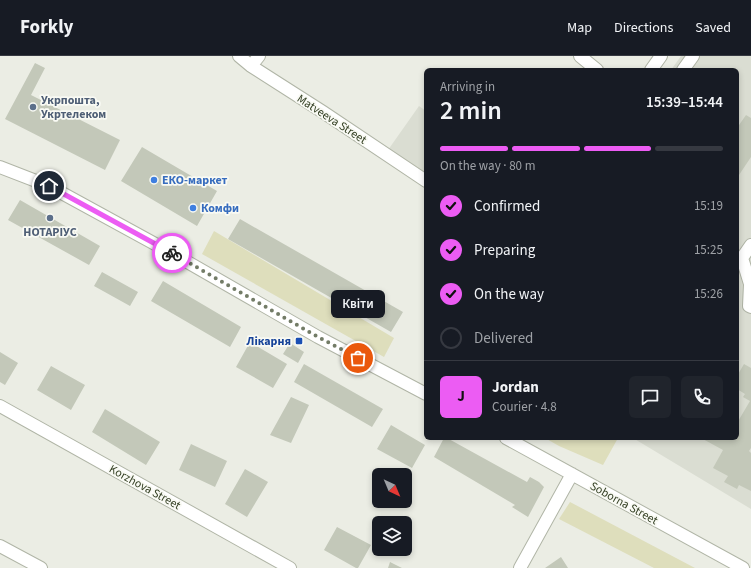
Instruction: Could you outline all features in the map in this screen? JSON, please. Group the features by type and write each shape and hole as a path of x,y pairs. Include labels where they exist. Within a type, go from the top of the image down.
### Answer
{"street":[{"name":"Matveeva Street","path":"239,56 251,66 323,112 424,181"},
{"path":"251,66 259,56"},
{"path":"580,56 595,68"},
{"path":"652,68 661,56"},
{"path":"684,68 693,56"},
{"path":"0,167 49,186 177,256 318,337 424,393"},
{"path":"751,245 742,258 750,284 749,306 751,307"},
{"name":"Korzhova Street","path":"0,406 290,568"},
{"name":"Soborna Street","path":"510,440 743,568"},
{"path":"520,568 572,474"},
{"path":"0,546 41,568"}],"shaded area":[{"path":"681,56 751,56 751,509 636,440 739,440 739,68 672,68"},
{"path":"419,106 424,110 424,172 388,150"}],"green space":[{"path":"214,231 394,338 384,357 202,254"},
{"path":"548,440 617,440 603,465"},
{"path":"570,502 695,568 654,568 559,519"}],"building":[{"name":"Укрпошта, Укртелеком","path":"35,63 45,68 31,95 120,140 105,170 5,119"},
{"path":"746,115 751,118 751,157 739,175 739,125"},
{"path":"142,147 217,191 197,226 121,181"},
{"path":"20,200 100,246 89,265 8,220"},
{"path":"240,219 403,312 391,332 228,239"},
{"path":"102,272 138,292 130,306 94,286"},
{"path":"163,281 241,327 230,347 151,301"},
{"path":"250,342 287,364 273,388 236,367"},
{"path":"290,343 304,352 298,363 283,354"},
{"path":"0,352 18,363 5,385 0,382"},
{"path":"304,364 383,409 372,427 294,382"},
{"path":"744,364 751,368 751,448 749,451 751,453 751,491 739,485 737,489 724,482 728,476 713,468 723,450 705,440 739,440 739,420 750,401 743,397 745,394 739,390 739,373"},
{"path":"51,366 85,385 71,410 37,390"},
{"path":"291,397 309,405 291,443 270,435"},
{"path":"105,409 160,442 146,465 92,432"},
{"path":"391,425 425,445 412,468 377,449"},
{"path":"443,440 451,440 527,482 530,477 544,487 528,517 512,507 515,505 434,457"},
{"path":"191,444 227,461 215,487 179,470"},
{"path":"245,469 268,482 247,517 225,504"},
{"path":"337,527 371,545 358,568 324,550"},
{"path":"561,557 568,568 545,568"},
{"path":"390,562 402,568 388,568"}],"way so far":[{"path":"172,253 318,337 358,358"}],"place":[{"name":"Укрпошта, Укртелеком","path":"33,107"},
{"name":"ЕКО-маркет","path":"154,180"},
{"name":"Комфи","path":"193,208"},
{"name":"НОТАРІУС","path":"50,218"},
{"name":"Лікарня","path":"299,341"},
{"name":"Квіти","path":"358,358"}],"route":[{"path":"49,186 172,253"}]}
